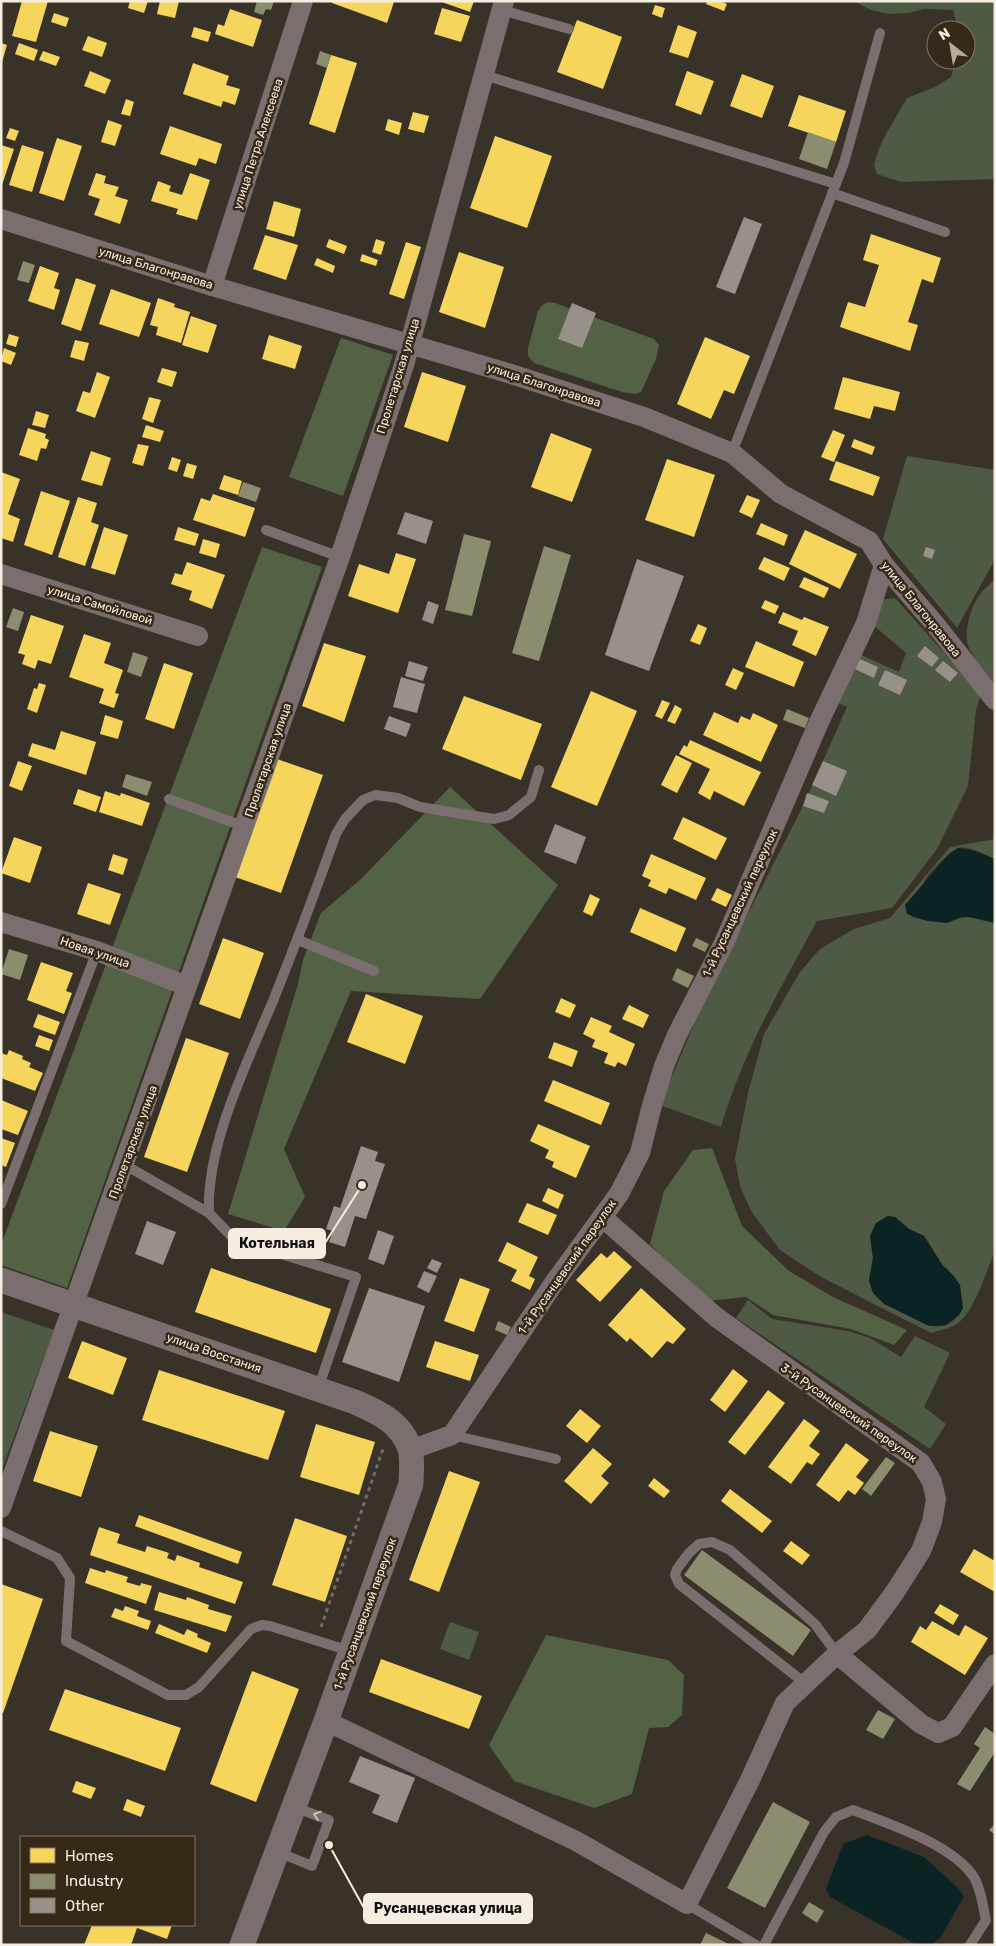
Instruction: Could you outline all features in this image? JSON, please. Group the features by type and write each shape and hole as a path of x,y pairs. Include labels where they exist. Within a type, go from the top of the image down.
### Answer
{"street":[{"name":"улица Петра Алексеева","path":"212,286 304,1"},
{"name":"Пролетарская улица","path":"1,1508 125,1165 340,557 404,365 503,6"},
{"name":"улица Благонравова","path":"1,220 408,345 494,368 644,417 732,453 781,494 869,541 884,565 934,623 995,700"},
{"name":"1-й Русанцевский переулок","path":"452,1435 554,1283 619,1194 640,1154 651,1108 673,1043 724,943 819,722 866,623 884,565"},
{"name":"улица Самойловой","path":"1,574 198,636"},
{"name":"Новая улица","path":"1,922 97,952 188,986"},
{"name":"3-й Русанцевский переулок","path":"602,1217 716,1317 921,1464 932,1482 936,1499 932,1522 921,1551 895,1592 867,1630 837,1654 785,1703 750,1780 686,1904"},
{"name":"улица Восстания","path":"1,1280 318,1389 381,1413 400,1430 410,1450"},
{"path":"410,1450 452,1435"},
{"name":"1-й Русанцевский переулок","path":"242,1945 326,1721 411,1484 410,1450"},
{"path":"837,1654 921,1724 938,1732 952,1727 995,1664"},
{"path":"326,1721 576,1841 686,1904"}],"lane":[{"path":"503,6 569,29"},
{"path":"732,453 844,163 880,33"},
{"path":"484,75 834,188 945,232"},
{"path":"266,530 340,557"},
{"path":"209,1213 208,1191 224,1120 298,940 336,834 345,819 363,800 375,795 398,798 420,807 494,819 509,815 530,797 539,770"},
{"path":"169,799 244,826"},
{"path":"298,940 374,971"},
{"path":"1,1204 97,952"},
{"path":"125,1165 209,1213 235,1240 356,1277 318,1389"},
{"path":"452,1435 556,1459"},
{"path":"1,1531 56,1558 70,1578 66,1641 168,1696 186,1695 199,1686 251,1629 262,1625 317,1639 351,1652"},
{"path":"806,1684 679,1584 675,1575 677,1569 689,1553 699,1544 712,1542 730,1550 815,1624 837,1654"},
{"path":"277,1852 312,1866 329,1820 294,1807"},
{"path":"764,1945 824,1832 836,1817 854,1810 901,1828 953,1854 975,1879 986,1920 970,1945"},
{"path":"686,1904 756,1945"}],"path":[{"path":"317,1639 384,1451 381,1442"}],"green space":[{"path":"853,1 995,1 995,179 901,182 877,174 874,165 878,151 907,98 935,87 951,77 953,70 976,70 976,20 956,20 953,10 924,9 909,13 889,14 871,10"},
{"path":"548,302 654,339 659,345 656,359 641,392 635,394 622,392 534,363 528,356 528,348 538,311 542,305"},
{"path":"341,338 393,355 343,496 289,477"},
{"path":"907,456 995,470 994,561 957,628 883,539"},
{"path":"262,547 322,567 67,1288 1,1265 1,1245"},
{"path":"995,579 995,683 971,653 967,642 967,628 970,614 976,601"},
{"path":"895,598 981,694 976,710 968,786 937,849 892,908 817,921 763,1021 740,1073 721,1127 660,1105 705,998 803,806 847,707 838,703 859,654 899,672 906,653 872,624 880,600"},
{"path":"450,787 558,885 480,999 351,991 284,1149 305,1197 284,1231 228,1214 298,984 303,960 321,913 361,879"},
{"path":"995,839 995,859 967,848 962,847 955,850 941,861 927,877 911,917 928,921 969,917 995,923 995,1251 975,1300 963,1318 954,1326 931,1333 821,1277 780,1250 751,1211 740,1186 735,1159 748,1093 764,1034 800,972 820,949 854,929 890,918 950,847","holes":["888,1216 895,1217 909,1229 924,1236 943,1266 948,1269 963,1308 951,1323 937,1327 928,1324 869,1281 873,1258 870,1236 876,1223"]},
{"path":"712,1148 742,1226 789,1271 833,1297 907,1330 894,1345 851,1329 773,1315 746,1297 707,1301 681,1278 650,1244 664,1191 693,1150"},
{"path":"748,1300 772,1319 848,1331 870,1338 901,1357 915,1336 950,1353 924,1407 946,1424 930,1449 736,1318"},
{"path":"1,1312 54,1330 1,1472"},
{"path":"450,1622 479,1632 469,1660 440,1649"},
{"path":"546,1635 668,1660 684,1675 682,1715 668,1727 649,1728 632,1794 594,1808 514,1781 489,1745"}],"water":[{"path":"958,848 975,851 995,859 995,923 962,917 947,923 928,921 907,914 905,905 948,855"},
{"path":"888,1216 895,1217 909,1229 924,1236 943,1266 954,1276 960,1285 963,1308 959,1315 946,1325 929,1326 884,1304 873,1293 869,1281 873,1258 870,1236 876,1223"},
{"path":"867,1835 924,1857 957,1887 964,1896 941,1937 932,1945 917,1945 830,1897 826,1889 843,1844"}],"building: Homes":[{"path":"22,1 48,1 36,42 12,36"},
{"path":"130,1 148,1 144,13 128,8"},
{"path":"160,1 179,1 175,18 157,14"},
{"path":"332,1 394,2 387,23 332,3"},
{"path":"439,1 474,1 470,12"},
{"path":"707,1 720,1 727,4 724,11 706,4"},
{"path":"655,5 665,8 662,18 652,14"},
{"path":"442,8 470,16 461,42 434,34"},
{"path":"230,9 262,20 253,47 215,34 218,24 224,26"},
{"path":"54,13 69,18 66,27 51,22"},
{"path":"577,20 622,37 603,89 557,72"},
{"path":"678,25 697,32 688,58 669,52"},
{"path":"194,27 211,32 208,42 191,37"},
{"path":"88,36 107,43 102,57 82,50"},
{"path":"1,43 7,45 2,62 1,62"},
{"path":"19,43 38,50 34,61 15,54"},
{"path":"43,51 60,57 56,66 39,60"},
{"path":"331,55 357,63 335,133 309,124"},
{"path":"193,63 229,76 226,85 240,89 235,105 223,101 221,107 183,94"},
{"path":"90,71 111,80 105,94 84,86"},
{"path":"687,71 714,81 701,115 675,105"},
{"path":"742,74 774,86 762,118 730,106"},
{"path":"799,95 846,111 836,142 788,126"},
{"path":"126,99 134,102 130,116 121,114"},
{"path":"413,112 429,116 424,133 408,129"},
{"path":"388,119 402,123 399,135 385,130"},
{"path":"108,120 122,125 115,146 101,142"},
{"path":"170,126 222,144 216,164 199,158 196,166 160,154"},
{"path":"10,128 19,131 15,141 6,138"},
{"path":"495,136 552,156 527,228 470,208"},
{"path":"57,138 82,146 64,201 39,193"},
{"path":"1,145 14,149 2,185 1,185"},
{"path":"22,145 44,152 32,192 9,185"},
{"path":"96,173 106,176 104,183 119,187 115,196 128,200 120,224 94,215 100,199 88,195"},
{"path":"190,173 210,180 197,220 176,214 178,209 151,201 158,181 171,186 169,191 182,195"},
{"path":"274,201 301,209 294,237 266,229"},
{"path":"871,234 941,258 933,283 922,279 908,322 918,325 910,351 840,327 848,302 865,307 879,265 863,260"},
{"path":"265,235 298,245 286,280 253,269"},
{"path":"329,239 347,246 344,254 326,247"},
{"path":"376,239 385,242 381,255 372,252"},
{"path":"406,242 421,247 404,299 389,294"},
{"path":"459,252 504,267 485,328 439,312"},
{"path":"362,254 378,260 376,266 360,261"},
{"path":"317,258 335,266 333,273 314,265"},
{"path":"40,266 59,273 54,288 60,290 54,310 28,301"},
{"path":"76,278 96,285 81,331 61,324"},
{"path":"111,289 151,303 139,337 99,324"},
{"path":"158,298 175,304 174,307 190,312 181,343 156,335 158,327 150,325"},
{"path":"191,316 217,325 208,353 182,345"},
{"path":"9,334 19,337 16,347 6,344"},
{"path":"269,335 302,346 295,369 262,359"},
{"path":"705,337 750,356 734,394 724,390 711,419 677,404"},
{"path":"75,340 89,343 84,361 70,357"},
{"path":"4,348 16,353 11,365 1,361"},
{"path":"162,368 177,372 172,387 157,382"},
{"path":"97,372 110,377 95,418 76,411 83,391 90,393"},
{"path":"422,372 466,386 448,442 404,427"},
{"path":"843,377 900,392 895,411 874,406 870,419 834,409"},
{"path":"149,397 161,400 153,423 142,419"},
{"path":"36,411 49,415 45,428 32,425"},
{"path":"146,425 164,431 160,442 142,437"},
{"path":"28,428 46,434 45,438 49,440 46,449 41,448 37,461 19,455"},
{"path":"833,430 845,435 834,462 821,457"},
{"path":"551,433 592,449 572,502 531,487"},
{"path":"854,439 875,447 872,455 851,447"},
{"path":"138,444 149,446 143,466 132,463"},
{"path":"91,451 111,458 102,486 81,480"},
{"path":"172,457 181,460 177,472 168,469"},
{"path":"667,459 715,475 694,537 645,520"},
{"path":"836,461 880,477 873,496 829,480"},
{"path":"187,463 197,466 193,479 183,476"},
{"path":"1,472 20,479 8,514 20,519 13,542 1,538"},
{"path":"224,475 242,481 238,495 219,489"},
{"path":"41,491 70,501 52,555 24,545"},
{"path":"213,494 255,508 245,537 193,520 201,498 210,501"},
{"path":"747,495 760,500 752,518 739,512"},
{"path":"78,497 97,503 91,522 99,525 85,566 58,557"},
{"path":"761,523 788,535 784,546 756,534"},
{"path":"104,527 128,535 115,575 91,568"},
{"path":"178,527 199,534 195,546 174,540"},
{"path":"805,530 857,554 840,589 789,564"},
{"path":"203,539 220,544 216,558 199,553"},
{"path":"396,553 416,559 398,613 348,596 359,564 389,574"},
{"path":"764,557 790,568 784,581 758,569"},
{"path":"187,562 225,575 212,609 189,600 192,591 171,584 175,573 182,575"},
{"path":"804,577 829,588 824,598 799,587"},
{"path":"765,600 779,606 775,614 761,608"},
{"path":"783,612 802,620 804,617 829,627 816,656 792,645 798,631 778,623"},
{"path":"31,615 64,626 51,664 38,660 35,669 22,664 25,655 18,653"},
{"path":"698,624 707,628 700,645 690,641"},
{"path":"84,634 111,643 104,663 123,670 115,693 119,694 114,708 99,703 104,689 69,677"},
{"path":"756,641 804,662 794,687 745,667"},
{"path":"324,643 366,656 344,722 302,706"},
{"path":"164,663 193,673 174,729 145,719"},
{"path":"733,668 744,673 736,690 725,685"},
{"path":"39,683 46,685 37,713 27,709 34,688 37,689"},
{"path":"591,691 637,711 597,806 551,787"},
{"path":"464,696 542,724 521,780 442,749"},
{"path":"662,700 670,703 662,719 655,716"},
{"path":"675,705 682,709 675,724 667,721"},
{"path":"714,712 738,723 741,716 750,720 753,713 778,725 761,762 703,735"},
{"path":"105,715 123,721 118,739 100,734"},
{"path":"61,731 96,742 86,775 28,756 32,743 55,750"},
{"path":"690,740 761,772 744,806 714,791 710,800 698,793 710,769 679,754 684,745 687,747"},
{"path":"676,755 692,763 677,793 661,785"},
{"path":"277,759 323,775 281,893 235,877"},
{"path":"18,761 32,766 22,791 9,786"},
{"path":"78,789 101,797 96,812 73,804"},
{"path":"105,791 120,796 121,793 150,803 142,826 99,812"},
{"path":"683,817 727,838 716,860 673,839"},
{"path":"14,837 42,847 30,883 1,873"},
{"path":"113,854 128,859 123,875 108,870"},
{"path":"651,854 706,878 696,900 669,888 666,894 648,886 651,880 642,876"},
{"path":"88,883 121,894 110,925 77,914"},
{"path":"717,888 732,895 726,907 711,900"},
{"path":"590,894 600,899 592,916 583,912"},
{"path":"640,908 686,928 676,952 630,932"},
{"path":"223,938 264,953 240,1019 199,1004"},
{"path":"41,962 73,973 66,991 72,993 64,1014 27,1000"},
{"path":"366,994 423,1016 405,1064 347,1042"},
{"path":"561,998 576,1005 570,1018 555,1012"},
{"path":"629,1005 649,1015 643,1028 622,1019"},
{"path":"38,1014 60,1022 55,1035 33,1027"},
{"path":"591,1017 612,1026 609,1032 635,1044 626,1066 618,1062 615,1067 604,1063 608,1053 592,1047 595,1040 583,1034"},
{"path":"39,1035 53,1040 49,1051 35,1046"},
{"path":"186,1038 229,1053 187,1172 144,1157"},
{"path":"554,1042 578,1051 572,1067 548,1058"},
{"path":"9,1050 23,1056 22,1059 31,1063 29,1067 43,1073 35,1091 1,1078 1,1053 7,1055"},
{"path":"553,1080 610,1103 601,1125 544,1101"},
{"path":"1,1100 28,1111 18,1135 1,1129"},
{"path":"538,1124 590,1146 576,1178 552,1167 554,1162 545,1158 549,1150 530,1141"},
{"path":"1,1138 15,1143 6,1167 1,1165"},
{"path":"548,1188 564,1195 558,1209 542,1201"},
{"path":"527,1203 557,1215 548,1235 518,1222"},
{"path":"507,1242 538,1257 529,1276 535,1279 530,1290 511,1281 517,1270 498,1261"},
{"path":"614,1251 632,1267 600,1302 576,1280 601,1253 607,1258"},
{"path":"211,1268 331,1309 316,1353 195,1312"},
{"path":"460,1278 490,1289 474,1332 444,1321"},
{"path":"641,1288 686,1329 673,1344 667,1341 652,1358 630,1338 627,1342 608,1325"},
{"path":"82,1341 127,1358 113,1395 68,1378"},
{"path":"435,1341 479,1355 470,1381 426,1367"},
{"path":"733,1369 748,1381 725,1412 710,1400"},
{"path":"159,1370 285,1411 268,1460 142,1420"},
{"path":"768,1390 785,1403 745,1455 728,1442"},
{"path":"580,1409 601,1426 587,1443 566,1426"},
{"path":"804,1419 820,1431 809,1446 820,1454 812,1465 807,1462 791,1484 768,1467"},
{"path":"316,1424 375,1442 359,1495 300,1477"},
{"path":"50,1431 98,1446 81,1497 33,1481"},
{"path":"846,1443 869,1460 856,1477 864,1483 855,1495 848,1490 839,1502 816,1485"},
{"path":"593,1448 612,1464 601,1476 609,1483 591,1504 564,1481"},
{"path":"449,1471 480,1482 439,1592 409,1580"},
{"path":"654,1478 670,1491 664,1498 648,1486"},
{"path":"730,1489 772,1521 762,1533 721,1501"},
{"path":"139,1515 242,1552 238,1564 135,1526"},
{"path":"295,1518 347,1536 325,1602 272,1585"},
{"path":"99,1527 120,1534 117,1543 145,1552 147,1546 169,1553 167,1558 175,1561 177,1555 200,1563 199,1567 243,1582 235,1604 90,1555"},
{"path":"791,1541 810,1555 802,1565 783,1551"},
{"path":"974,1549 995,1561 995,1592 960,1572"},
{"path":"90,1568 105,1573 106,1570 128,1577 126,1582 140,1586 141,1583 152,1586 146,1604 85,1583"},
{"path":"1,1584 43,1599 3,1713 1,1713"},
{"path":"159,1592 186,1600 187,1597 209,1605 208,1609 232,1616 226,1632 154,1610"},
{"path":"940,1604 959,1615 953,1625 934,1613"},
{"path":"125,1606 139,1611 137,1616 151,1621 148,1630 111,1617 115,1608 123,1611"},
{"path":"932,1621 959,1636 965,1625 988,1638 965,1675 911,1642 920,1626 926,1630"},
{"path":"159,1624 184,1635 187,1629 198,1634 197,1637 211,1643 207,1653 155,1633"},
{"path":"381,1659 482,1696 469,1729 369,1692"},
{"path":"252,1671 299,1689 256,1802 210,1784"},
{"path":"65,1689 181,1728 165,1771 49,1730"},
{"path":"76,1781 96,1788 91,1799 72,1792"},
{"path":"127,1799 145,1806 141,1817 123,1810"},
{"path":"92,1926 172,1926 167,1939 137,1928 131,1945 84,1945"}],"building: Industry":[{"path":"257,1 274,1 271,10 266,9 263,15 254,12"},
{"path":"320,51 331,55 327,68 316,64"},
{"path":"808,132 836,142 827,169 799,159"},
{"path":"23,261 35,265 29,283 17,280"},
{"path":"243,482 261,488 256,502 238,496"},
{"path":"464,534 491,541 472,616 445,610"},
{"path":"544,546 571,555 539,661 512,653"},
{"path":"13,608 24,612 18,631 6,627"},
{"path":"133,652 148,657 141,677 127,672"},
{"path":"787,709 809,718 805,728 783,720"},
{"path":"126,774 152,782 147,796 122,787"},
{"path":"696,938 709,944 705,952 692,946"},
{"path":"9,949 28,955 20,980 1,974"},
{"path":"677,968 694,976 688,988 672,980"},
{"path":"498,1321 511,1327 507,1335 495,1330"},
{"path":"886,1457 895,1463 871,1496 862,1489"},
{"path":"702,1550 811,1630 793,1656 684,1575"},
{"path":"878,1710 895,1719 883,1739 866,1730"},
{"path":"985,1727 995,1734 995,1752 970,1791 957,1784 980,1748 974,1744"},
{"path":"773,1802 810,1822 765,1908 727,1888"},
{"path":"995,1824 995,1835 989,1830"},
{"path":"809,1902 824,1911 817,1923 802,1913"},
{"path":"706,1933 731,1945 700,1945"}],"building: Other":[{"path":"744,217 762,224 735,294 716,287"},
{"path":"572,303 596,313 582,348 558,339"},
{"path":"405,512 433,521 426,544 397,534"},
{"path":"926,547 935,550 932,559 923,556"},
{"path":"637,559 684,576 649,671 605,655"},
{"path":"428,601 439,605 433,624 422,620"},
{"path":"925,646 939,658 932,667 917,656"},
{"path":"860,659 878,667 874,678 855,669"},
{"path":"409,661 428,667 423,681 405,676"},
{"path":"943,661 958,673 950,682 935,670"},
{"path":"885,670 907,680 900,695 878,685"},
{"path":"401,677 425,684 417,713 393,707"},
{"path":"389,716 411,724 406,737 384,729"},
{"path":"823,761 847,771 836,796 812,785"},
{"path":"807,793 829,801 824,813 803,806"},
{"path":"555,824 586,837 576,864 544,852"},
{"path":"361,1146 378,1152 375,1161 385,1164 366,1219 355,1216 345,1247 329,1242 333,1231 326,1229 334,1206 340,1208"},
{"path":"147,1221 176,1232 163,1265 135,1254"},
{"path":"378,1230 394,1236 384,1265 368,1259"},
{"path":"432,1259 442,1263 437,1273 427,1268"},
{"path":"424,1271 437,1276 429,1293 417,1287"},
{"path":"369,1288 425,1306 399,1382 342,1362"},
{"path":"360,1756 415,1778 397,1823 372,1813 380,1795 349,1782"}],"place":[{"name":"Котельная","path":"362,1185"},
{"name":"Русанцевская улица","path":"329,1845"}]}
